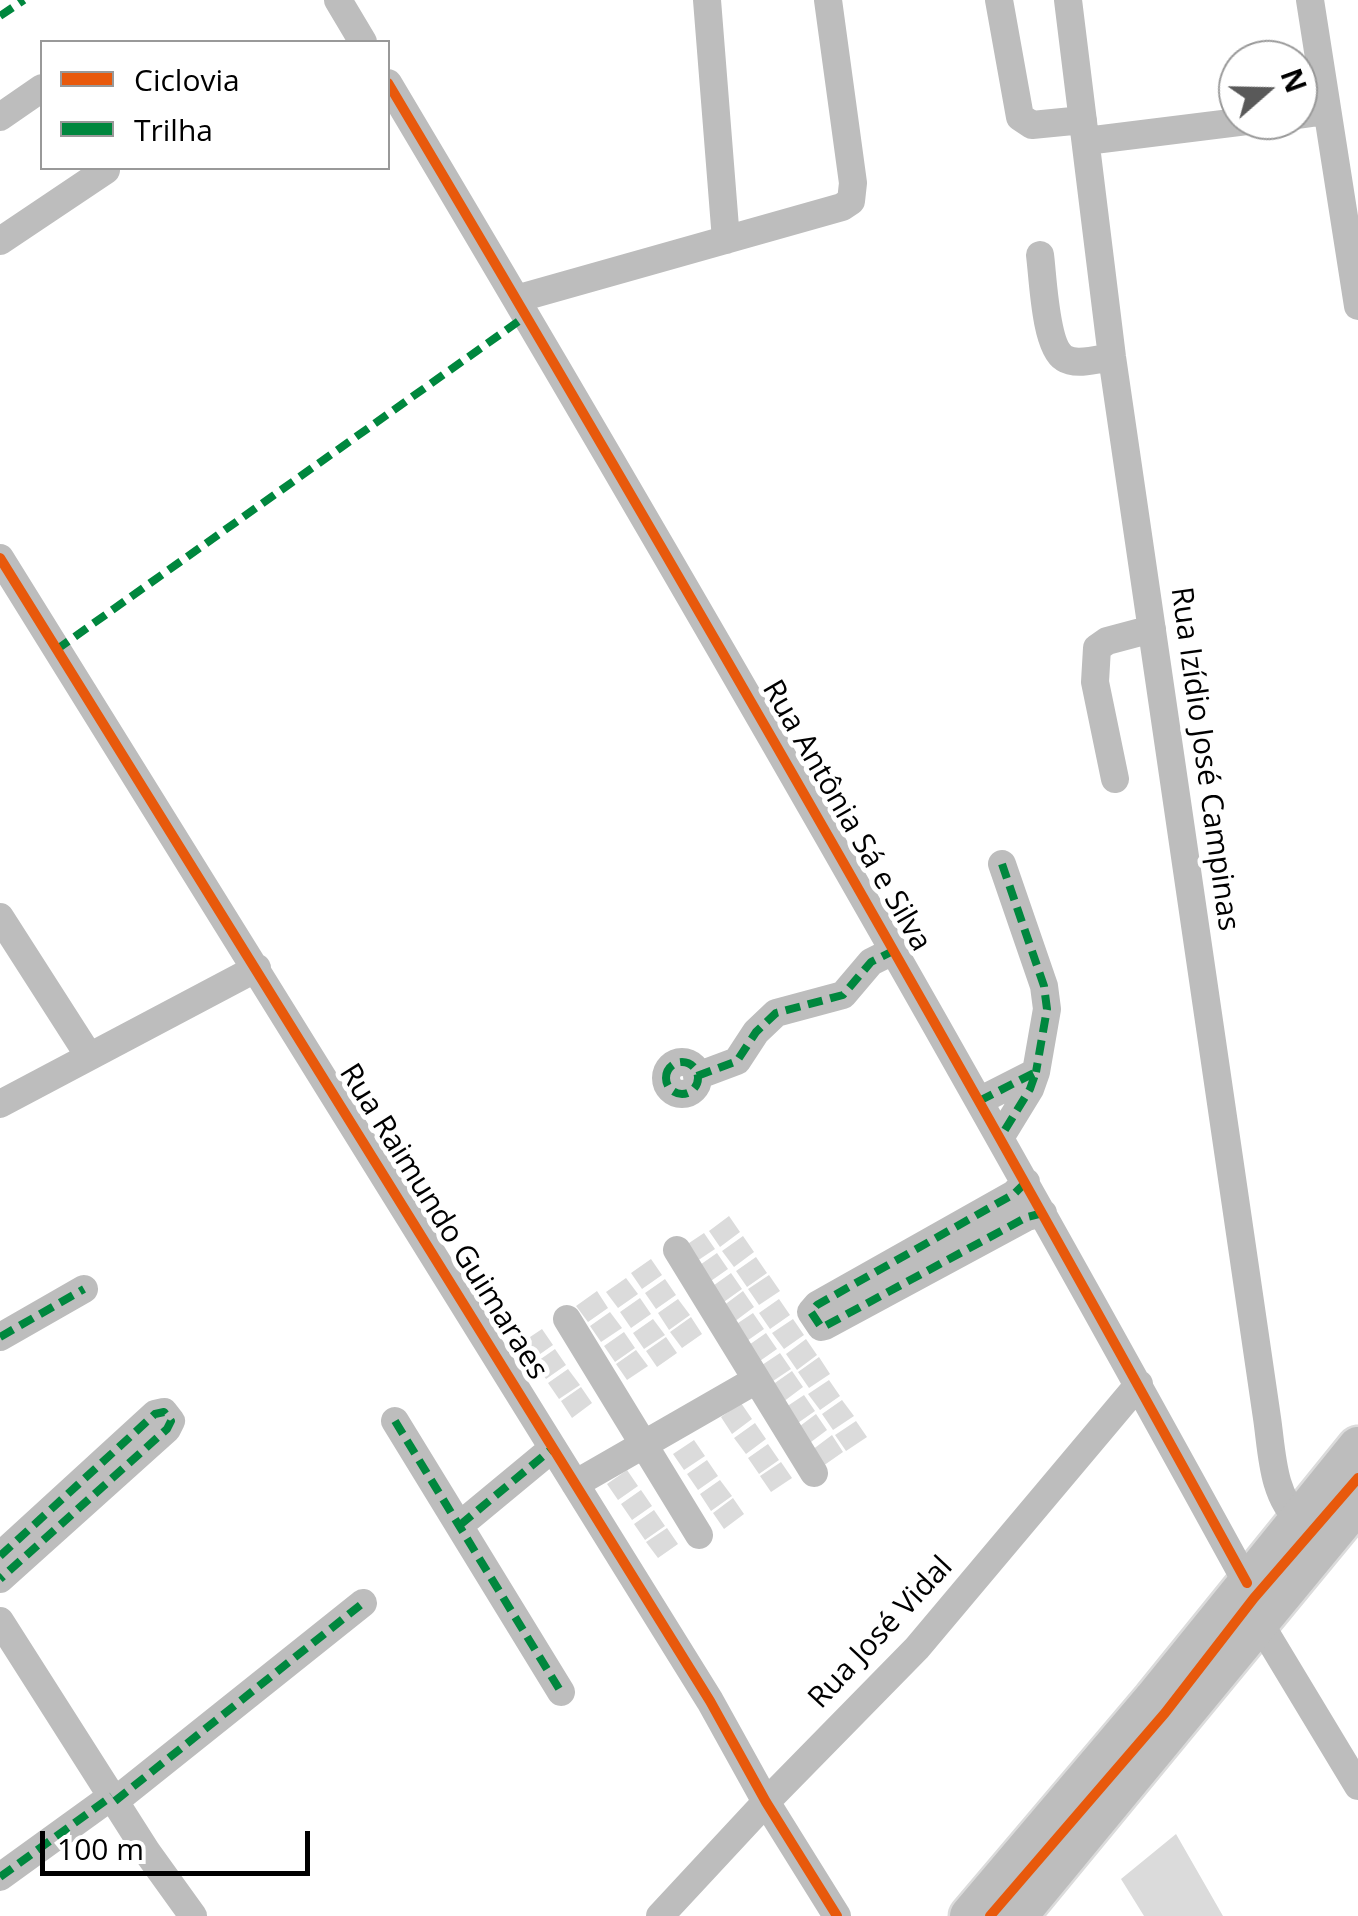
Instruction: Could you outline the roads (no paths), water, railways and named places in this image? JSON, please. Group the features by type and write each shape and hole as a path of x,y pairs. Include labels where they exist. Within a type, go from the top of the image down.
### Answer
{"highway":[{"path":"970,1916 1154,1699 1358,1446"},
{"path":"1018,1916 1358,1502"}],"street":[{"path":"338,0 362,40"},
{"path":"708,0 726,240"},
{"path":"516,298 842,207 853,196 853,184 828,0"},
{"path":"998,0 1020,117 1032,125 1085,131 1218,122"},
{"name":"Rua Izídio José Campinas","path":"1068,0 1112,357 1269,1432 1282,1495 1288,1510 1300,1520"},
{"path":"1310,0 1311,40"},
{"name":"Rua Antônia Sá e Silva","path":"390,87 895,950 1246,1583"},
{"path":"0,117 40,89"},
{"path":"1318,138 1358,306"},
{"path":"0,242 106,170"},
{"path":"1040,255 1051,334 1060,354 1072,361 1112,357"},
{"name":"Rua Raimundo Guimaraes","path":"0,558 710,1701 766,1802 837,1916"},
{"path":"1115,779 1096,682 1096,648 1107,641 1152,629"},
{"path":"1000,1138 1036,1072 1047,1009 1044,986 1002,864"},
{"path":"0,918 89,1056"},
{"path":"698,1076 737,1061 756,1032 776,1013 843,994 871,962 895,950"},
{"path":"0,1104 256,968"},
{"path":"979,1100 1036,1072"},
{"path":"898,1274 984,1225 1026,1182"},
{"path":"984,1225 1043,1213"},
{"path":"677,1250 814,1474"},
{"path":"0,1337 84,1289"},
{"path":"567,1319 699,1535"},
{"path":"575,1484 756,1380"},
{"name":"Rua José Vidal","path":"660,1916 917,1648 1139,1384"},
{"path":"395,1421 561,1692"},
{"path":"0,1579 11,1553 141,1439"},
{"path":"460,1525 553,1448"},
{"path":"0,1877 114,1799 363,1603"},
{"path":"0,1620 189,1914"},
{"path":"1259,1622 1358,1786"}]}
